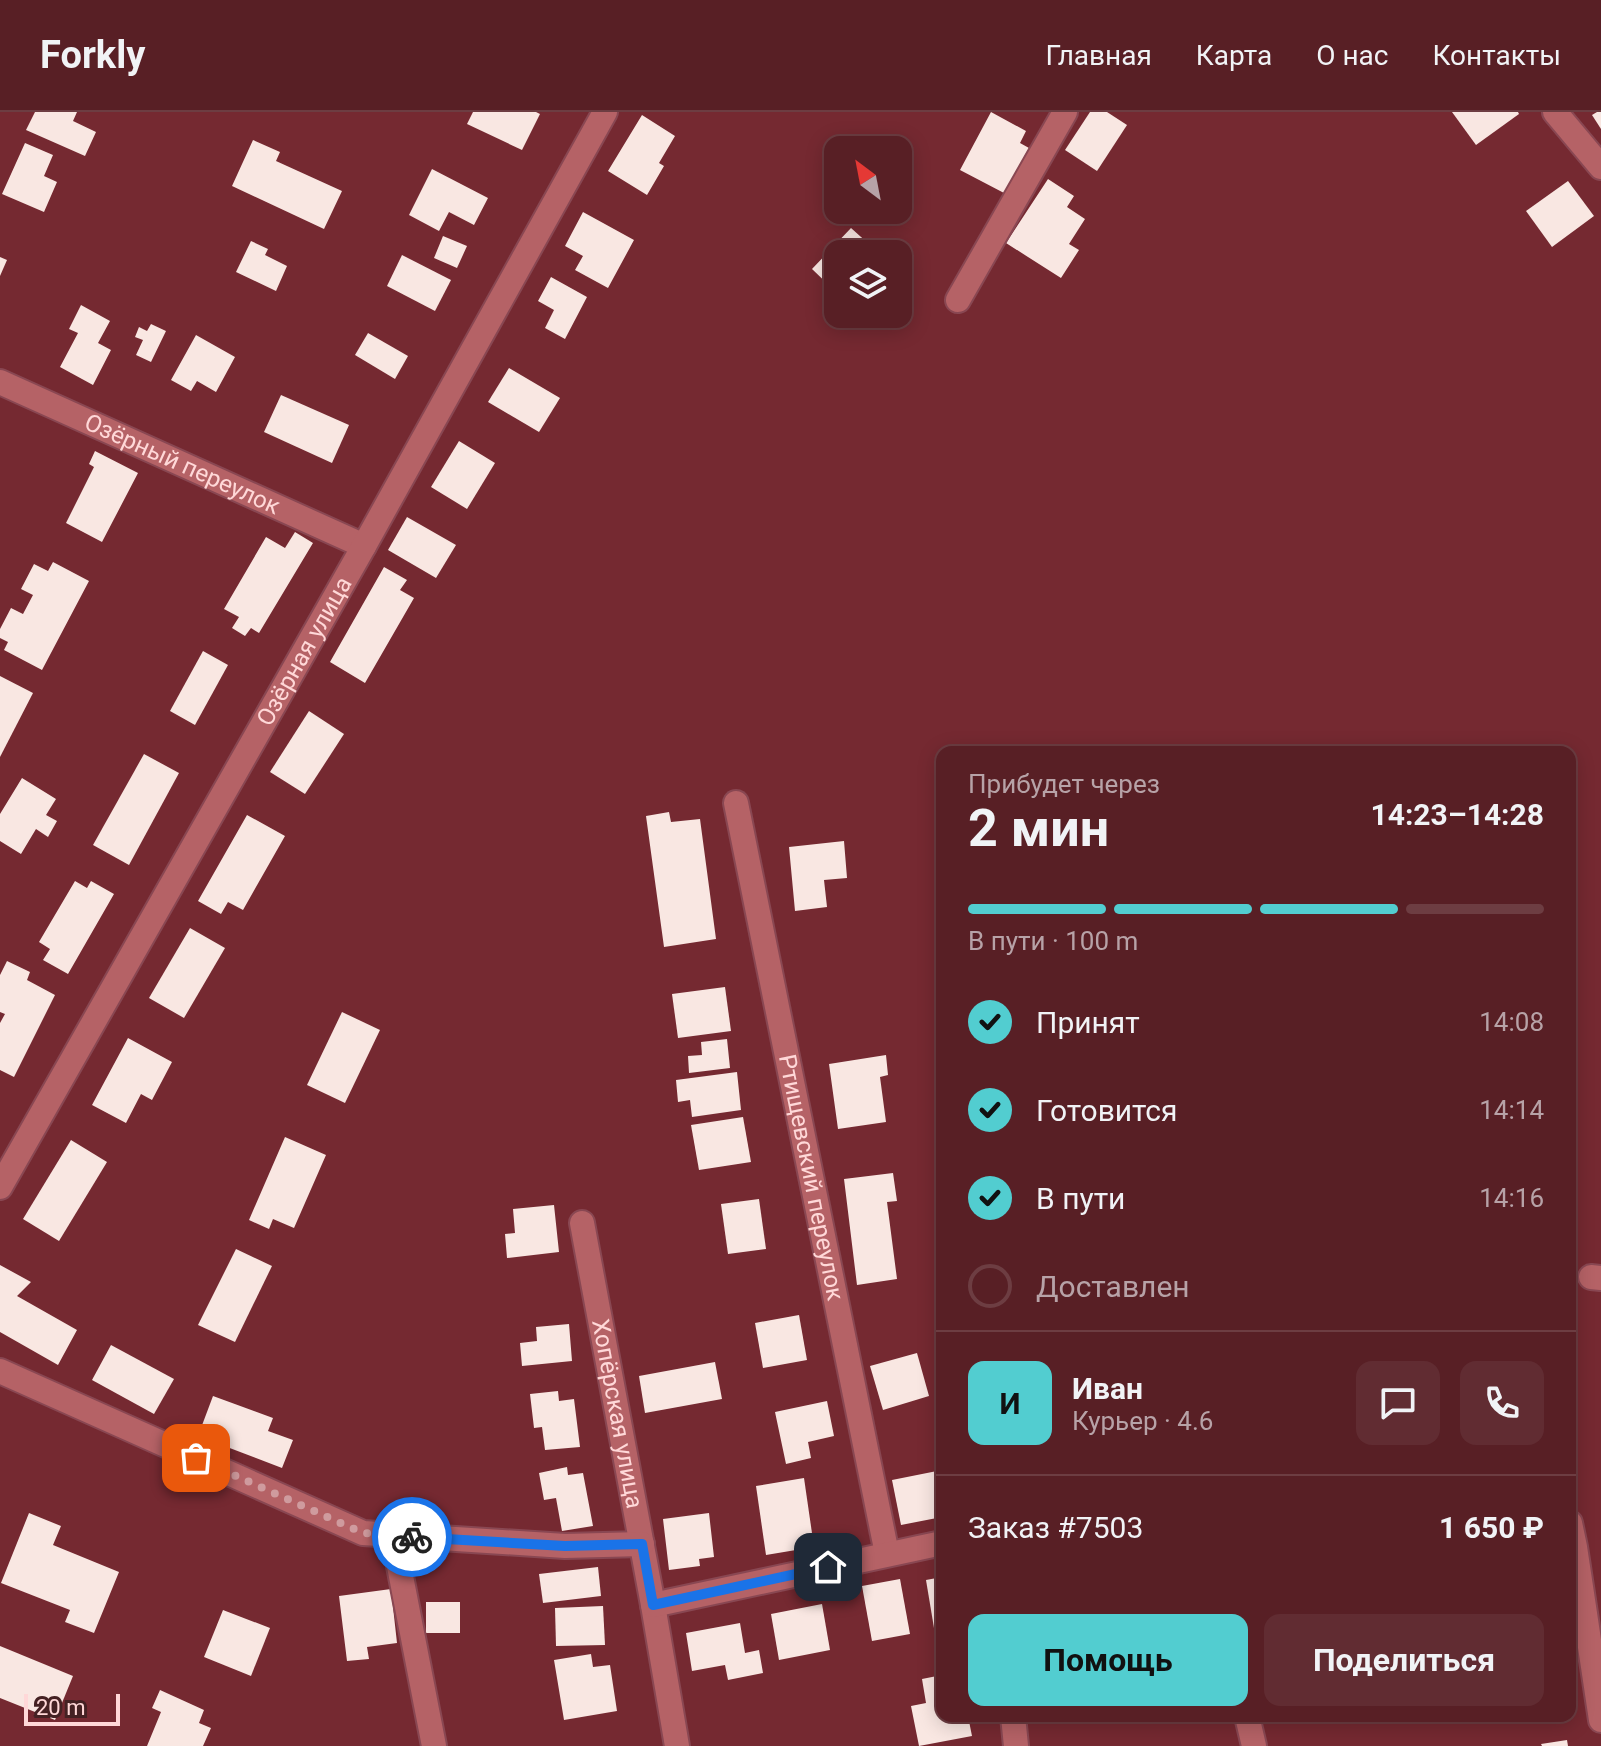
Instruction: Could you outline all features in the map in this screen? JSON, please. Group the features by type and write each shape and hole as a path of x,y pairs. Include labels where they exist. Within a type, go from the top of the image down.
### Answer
{"street":[{"name":"Озёрная улица","path":"0,1187 364,546 605,112"},
{"path":"958,300 1065,112"},
{"path":"1555,112 1601,167"},
{"name":"Озёрный переулок","path":"0,382 364,546"},
{"name":"Ртищевский переулок","path":"736,803 887,1554"},
{"name":"Хопёрская улица","path":"582,1223 677,1746"},
{"path":"0,1371 363,1533 565,1546 642,1544"},
{"path":"393,1535 434,1746"},
{"path":"653,1605 936,1544"},
{"path":"1576,1554 1601,1720"},
{"path":"1014,1722 1016,1746"},
{"path":"1248,1722 1254,1746"}],"building":[{"path":"35,112 77,112 73,121 96,132 85,156 26,130"},
{"path":"473,112 540,114 522,150 467,124"},
{"path":"991,112 1026,131 1020,143 1029,148 1004,193 960,170"},
{"path":"1090,112 1107,112 1127,125 1097,171 1065,150"},
{"path":"1452,112 1518,112 1519,114 1476,145"},
{"path":"1601,112 1601,129 1592,115"},
{"path":"642,115 675,136 659,163 664,166 647,195 608,171"},
{"path":"253,140 280,152 276,161 342,191 324,229 232,186"},
{"path":"25,143 53,155 44,176 57,182 44,212 2,194"},
{"path":"432,169 488,198 474,225 449,212 439,231 409,215"},
{"path":"1048,179 1074,196 1067,207 1085,219 1069,244 1079,250 1061,278 1006,243"},
{"path":"1568,181 1594,216 1552,247 1526,211"},
{"path":"583,212 634,240 608,288 575,270 583,256 565,246"},
{"path":"851,228 864,240 840,240"},
{"path":"443,236 467,246 457,268 434,258"},
{"path":"251,241 268,249 265,255 287,266 276,291 236,272"},
{"path":"402,255 451,280 435,311 387,286"},
{"path":"824,256 824,281 812,269"},
{"path":"0,257 7,260 0,276"},
{"path":"551,277 587,297 565,339 545,328 554,310 538,301"},
{"path":"81,305 110,321 98,343 111,350 93,385 60,367 78,333 69,329"},
{"path":"151,324 166,331 151,362 136,355 143,340 135,337 139,327 147,331"},
{"path":"368,333 408,356 395,379 355,355"},
{"path":"196,335 235,357 216,392 197,381 191,391 171,380"},
{"path":"509,368 560,398 539,432 488,402"},
{"path":"281,395 349,425 332,463 264,432"},
{"path":"459,441 495,463 467,509 431,487"},
{"path":"95,451 138,473 102,542 66,523 94,467 89,464"},
{"path":"407,517 456,545 436,578 388,550"},
{"path":"295,532 313,543 259,633 251,628 245,636 232,628 239,617 224,609 266,537 285,548"},
{"path":"53,562 89,581 42,670 4,650 8,642 0,638 0,629 11,608 23,614 33,595 21,589 34,564 48,571"},
{"path":"384,567 407,580 400,590 414,598 365,683 330,662"},
{"path":"203,651 228,665 195,725 170,711"},
{"path":"0,676 33,693 0,757"},
{"path":"309,711 344,734 305,794 270,772"},
{"path":"144,754 179,773 129,865 93,845"},
{"path":"22,778 56,799 46,815 57,821 48,837 36,829 21,854 0,841 0,814"},
{"path":"669,812 671,822 700,819 716,939 664,947 646,816"},
{"path":"247,815 285,836 243,910 228,902 221,914 198,901"},
{"path":"844,841 847,878 824,880 827,907 795,911 789,847"},
{"path":"75,881 87,888 91,881 114,894 68,974 43,960 50,949 39,942"},
{"path":"190,928 225,948 184,1018 149,998"},
{"path":"7,961 30,972 27,980 55,995 14,1077 0,1070 0,1023 5,1014 0,1012 0,975"},
{"path":"725,987 731,1031 678,1038 672,994"},
{"path":"342,1012 380,1030 345,1103 307,1085"},
{"path":"128,1038 172,1062 152,1100 141,1094 126,1123 92,1105"},
{"path":"727,1039 730,1068 689,1073 688,1056 702,1055 701,1042"},
{"path":"886,1055 888,1075 880,1077 886,1122 838,1129 829,1064"},
{"path":"737,1072 741,1110 692,1117 690,1100 678,1102 676,1080"},
{"path":"743,1117 751,1162 699,1170 691,1125"},
{"path":"285,1137 326,1155 294,1228 273,1219 269,1229 249,1220"},
{"path":"71,1140 107,1162 59,1241 23,1219"},
{"path":"893,1173 897,1201 887,1202 897,1279 857,1285 844,1179"},
{"path":"759,1199 766,1249 728,1254 721,1204"},
{"path":"554,1205 559,1252 507,1258 505,1234 515,1233 513,1209"},
{"path":"236,1249 272,1266 235,1342 198,1325"},
{"path":"0,1265 31,1282 17,1296 77,1330 58,1365 0,1332"},
{"path":"799,1315 807,1360 763,1368 755,1323"},
{"path":"569,1324 572,1361 522,1366 520,1343 537,1341 536,1327"},
{"path":"111,1345 174,1379 154,1414 92,1380"},
{"path":"917,1353 929,1396 883,1410 870,1366"},
{"path":"715,1362 722,1399 645,1413 639,1376"},
{"path":"558,1391 559,1401 574,1399 580,1447 545,1450 542,1427 534,1428 530,1394"},
{"path":"213,1396 273,1418 268,1431 293,1440 282,1468 198,1436"},
{"path":"827,1401 834,1436 808,1442 811,1458 786,1464 775,1412"},
{"path":"567,1467 568,1475 583,1473 593,1526 562,1531 556,1498 544,1500 539,1473"},
{"path":"936,1471 936,1518 901,1525 892,1480"},
{"path":"804,1478 814,1547 766,1555 756,1486"},
{"path":"29,1513 61,1526 53,1545 119,1572 94,1633 65,1622 70,1610 1,1583"},
{"path":"709,1513 714,1557 699,1559 700,1566 669,1570 663,1519"},
{"path":"598,1567 601,1596 543,1603 539,1574"},
{"path":"936,1578 936,1628 934,1628 926,1580"},
{"path":"900,1579 910,1634 872,1641 862,1586"},
{"path":"391,1589 397,1643 367,1647 369,1659 347,1661 339,1596"},
{"path":"426,1602 460,1602 460,1633 426,1633"},
{"path":"822,1604 830,1650 779,1660 771,1614"},
{"path":"603,1606 605,1645 556,1646 555,1608"},
{"path":"223,1610 270,1628 251,1676 204,1657"},
{"path":"740,1623 745,1653 759,1650 763,1673 728,1680 725,1665 692,1671 686,1633"},
{"path":"0,1646 73,1676 55,1720 0,1698"},
{"path":"591,1654 593,1667 610,1665 617,1711 564,1720 554,1660"},
{"path":"936,1676 936,1722 969,1722 972,1736 919,1746 911,1706 926,1703 922,1679"},
{"path":"160,1690 204,1710 199,1723 211,1728 203,1746 147,1746 161,1712 152,1708"},
{"path":"1567,1740 1568,1746 1541,1744"}],"way so far":[{"path":"196,1458 363,1533 412,1537"}],"route":[{"path":"412,1537 565,1546 642,1544 653,1605 828,1567"}]}
